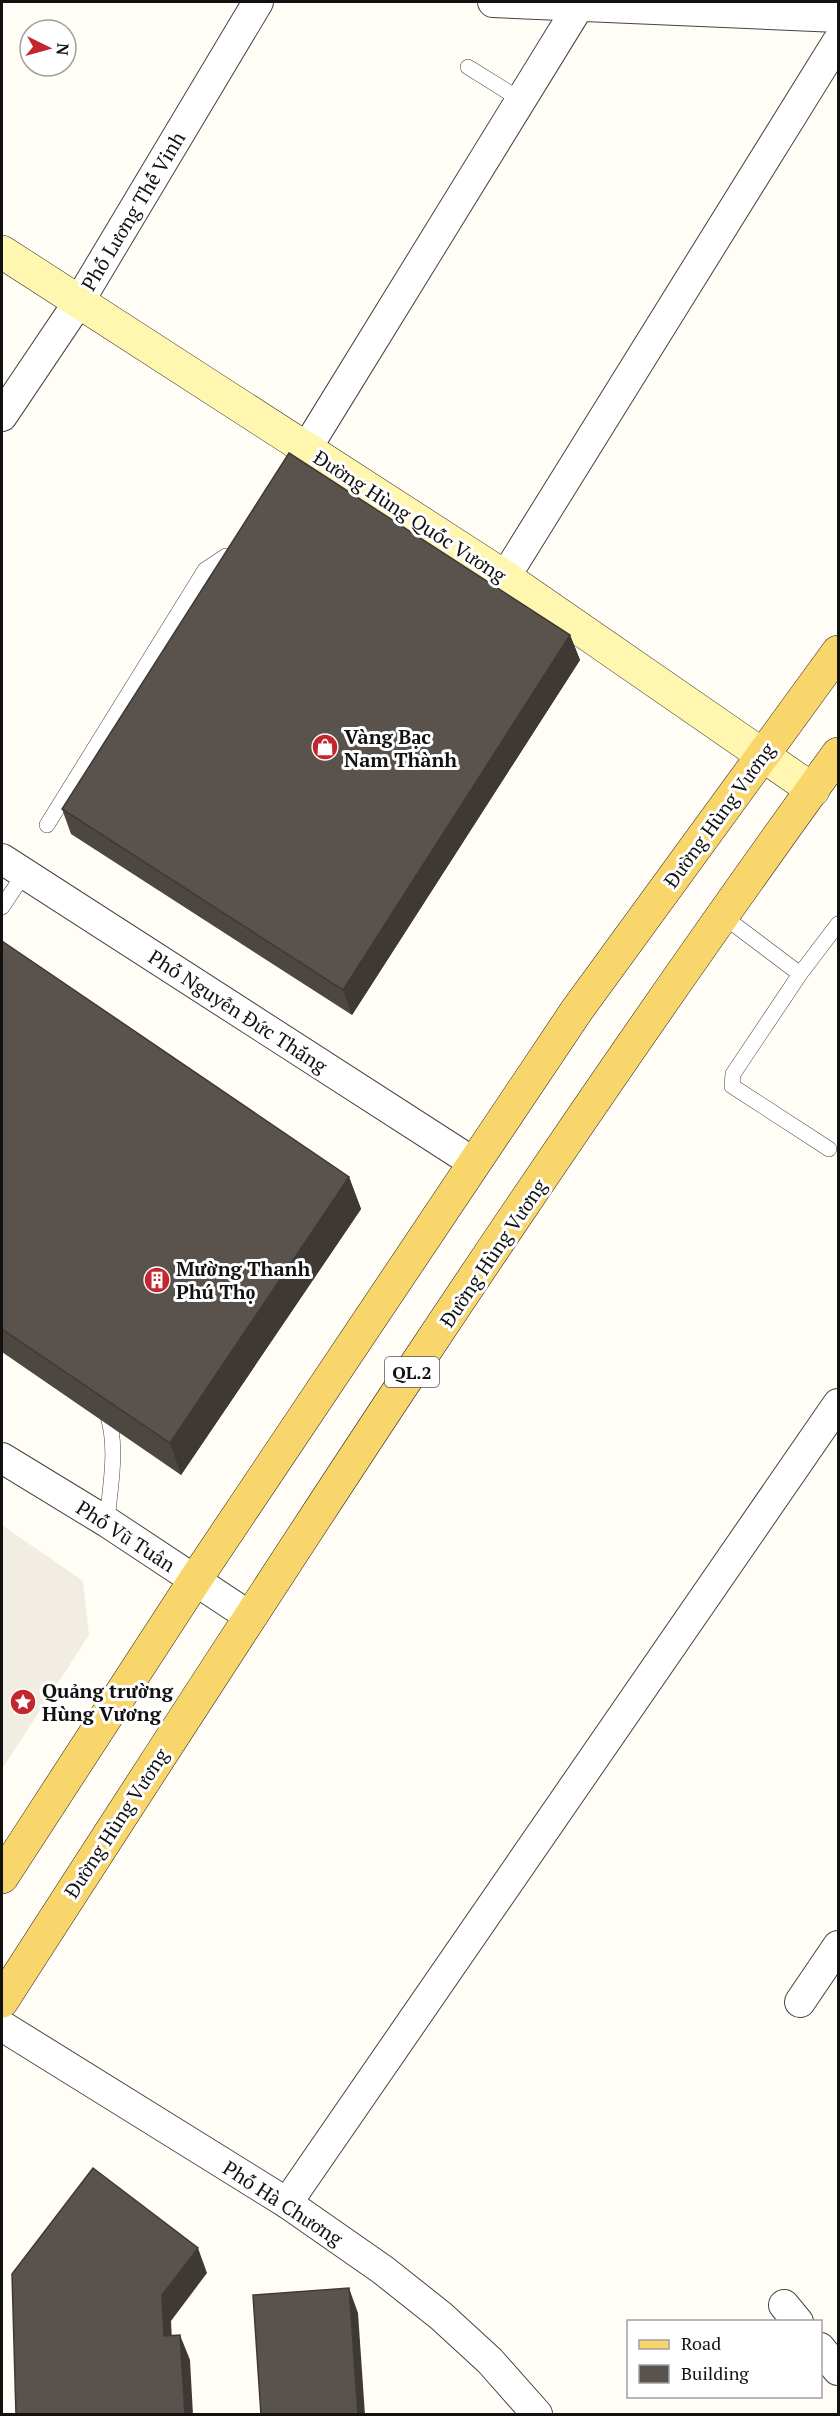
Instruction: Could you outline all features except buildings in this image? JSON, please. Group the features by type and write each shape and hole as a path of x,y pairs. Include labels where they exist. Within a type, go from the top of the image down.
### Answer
{"main road":[{"name":"Đường Hùng Vương","path":"2,1877 11,1852 577,1010 838,652"},
{"name":"Đường Hùng Vương","path":"2,2001 249,1616 632,1044 838,754"}],"street":[{"name":"Phố Lương Thế Vinh","path":"2,416 78,303 258,2"},
{"path":"493,2 755,7 838,17"},
{"path":"306,449 580,4"},
{"path":"505,577 838,41"},
{"name":"Đường Hùng Quốc Vương","path":"2,252 306,449 335,479 505,577 813,790"},
{"name":"Phố Nguyễn Đức Thắng","path":"13,866 474,1163"},
{"path":"288,2203 838,1404"},
{"name":"Phố Vũ Tuân","path":"2,1458 107,1522 249,1616"},
{"path":"800,2002 838,1946"},
{"name":"Phố Hà Chương","path":"2,2026 288,2203 383,2270 441,2316 489,2361 537,2415"},
{"path":"822,2350 838,2370"}],"lane":[{"path":"468,67 521,99"},
{"path":"47,825 205,570 226,556 254,561"},
{"path":"2,907 13,866"},
{"path":"723,916 800,974"},
{"path":"829,1149 732,1086 733,1074 800,974 838,924"},
{"path":"102,1399 113,1428 114,1446 107,1522"}],"shaded area":[{"name":"Quảng trường Hùng Vương","path":"2,1525 83,1581 89,1635 2,1769"}],"place":[{"name":"Vàng Bạc Nam Thành","path":"325,747"},
{"name":"Mường Thanh Phú Thọ","path":"157,1280"},
{"name":"Quảng trường Hùng Vương","path":"23,1702"}]}
